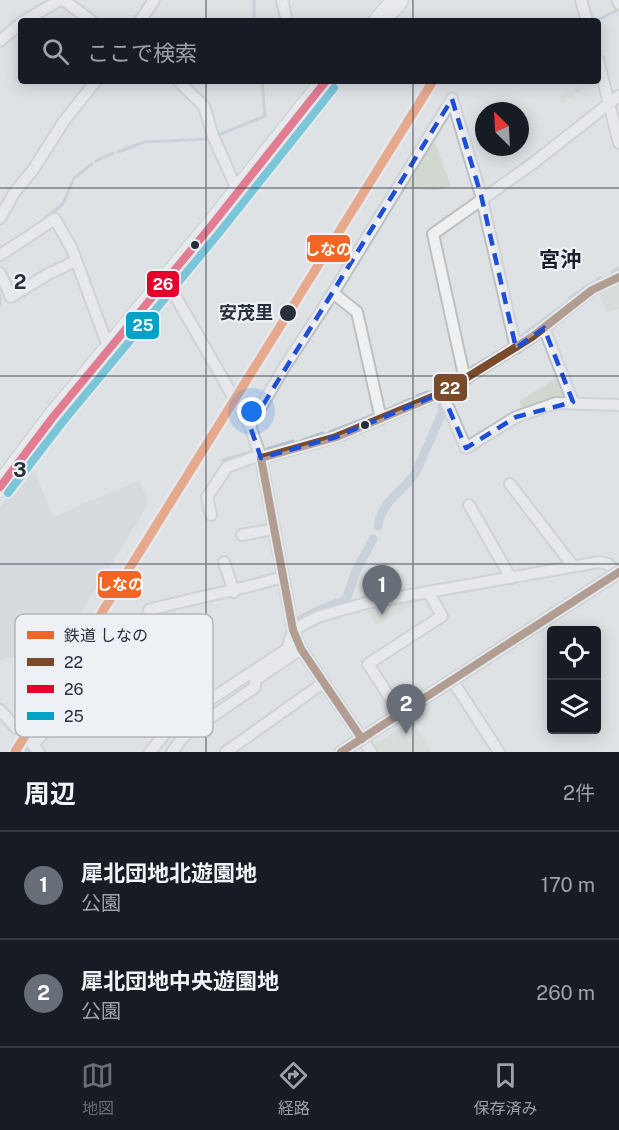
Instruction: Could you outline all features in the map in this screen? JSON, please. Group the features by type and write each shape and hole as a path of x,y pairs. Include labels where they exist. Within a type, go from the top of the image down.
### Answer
{"highway":[{"path":"382,18 398,0"},
{"path":"0,487 47,424 324,84"}],"street":[{"path":"29,18 62,0 88,18"},
{"path":"142,18 154,0"},
{"path":"282,0 286,18"},
{"path":"581,0 586,18"},
{"path":"0,42 18,26"},
{"path":"601,72 619,143"},
{"path":"0,218 14,193 33,170 64,120 94,84"},
{"path":"181,84 204,106 213,135 238,192"},
{"path":"465,380 433,234 481,201 619,96"},
{"path":"250,426 283,369 333,293 452,99 481,201 516,348"},
{"path":"0,255 55,219 72,249 105,341 111,345"},
{"path":"0,273 12,297 48,274 76,261"},
{"path":"211,514 207,497 227,467 336,437 442,393 516,348 592,290 619,277"},
{"path":"166,280 250,426 261,456 293,630 301,649 366,745"},
{"path":"333,293 357,312 381,419"},
{"path":"544,328 573,402"},
{"path":"442,393 466,448 516,417 556,403 619,405"},
{"path":"510,484 573,566"},
{"path":"469,505 511,578"},
{"path":"242,536 274,529"},
{"path":"224,562 234,592"},
{"path":"213,697 287,648 293,630 317,617 366,603 599,562 608,564 619,573 400,713 366,745 340,752"},
{"path":"150,614 149,610 190,599 234,592 283,577"},
{"path":"400,713 368,664 442,615 429,593"},
{"path":"213,716 255,687 255,680 301,649"},
{"path":"452,680 500,752"},
{"path":"226,752 323,683"},
{"path":"0,710 15,727"},
{"path":"39,752 33,745 40,737"},
{"path":"150,752 162,737"},
{"path":"172,752 183,737"}],"highlighted area":[{"path":"452,99 481,195 516,348 544,328 573,402 516,417 466,448 442,393 336,437 261,458 250,426"}],"shaded area":[{"path":"589,84 561,105 559,96"},
{"path":"433,138 451,186 422,190 404,186"},
{"path":"619,285 619,309 607,313 599,295"},
{"path":"559,376 567,395 564,398 521,410 520,401"},
{"path":"33,467 53,517 139,480 149,503 80,614 15,614 15,656 0,660 0,507"},
{"path":"420,597 421,601 376,625 364,607"},
{"path":"412,721 432,752 375,752 371,746"}],"waterway":[{"path":"254,0 254,18"},
{"path":"601,18 616,11"},
{"path":"221,134 265,116 262,84"},
{"path":"118,152 144,142 208,139"},
{"path":"96,161 113,153"},
{"path":"38,224 63,204 74,178 92,164"},
{"path":"612,272 619,268"},
{"path":"569,298 600,278"},
{"path":"0,296 0,305"},
{"path":"519,338 560,307"},
{"path":"472,367 508,346"},
{"path":"435,387 458,375"},
{"path":"417,396 427,392"},
{"path":"384,411 410,399"},
{"path":"378,526 388,503 416,472 443,411 442,405"},
{"path":"330,432 376,414"},
{"path":"303,440 323,433"},
{"path":"267,449 293,441"},
{"path":"223,460 253,451"},
{"path":"298,621 346,600 356,571 373,539"},
{"path":"25,745 32,752"}],"rail line":[{"name":"しなの","path":"101,614 431,84"},
{"name":"しなの","path":"15,752 24,737"}],"transit line":[{"name":"26","path":"0,487 53,417 211,226 324,84"},
{"name":"25","path":"8,493 61,424 219,233 334,88"},
{"name":"22","path":"261,458 336,437 442,393 532,337 592,290 619,277"},
{"name":"22","path":"261,458 293,630 301,649 362,739"},
{"name":"22","path":"341,752 619,572"}],"place":[{"name":"安茂里","path":"288,313"},
{"name":"犀北団地北遊園地","path":"382,615"},
{"name":"犀北団地中央遊園地","path":"406,734"}],"district":[{"name":"宮沖","path":"560,260"}]}
